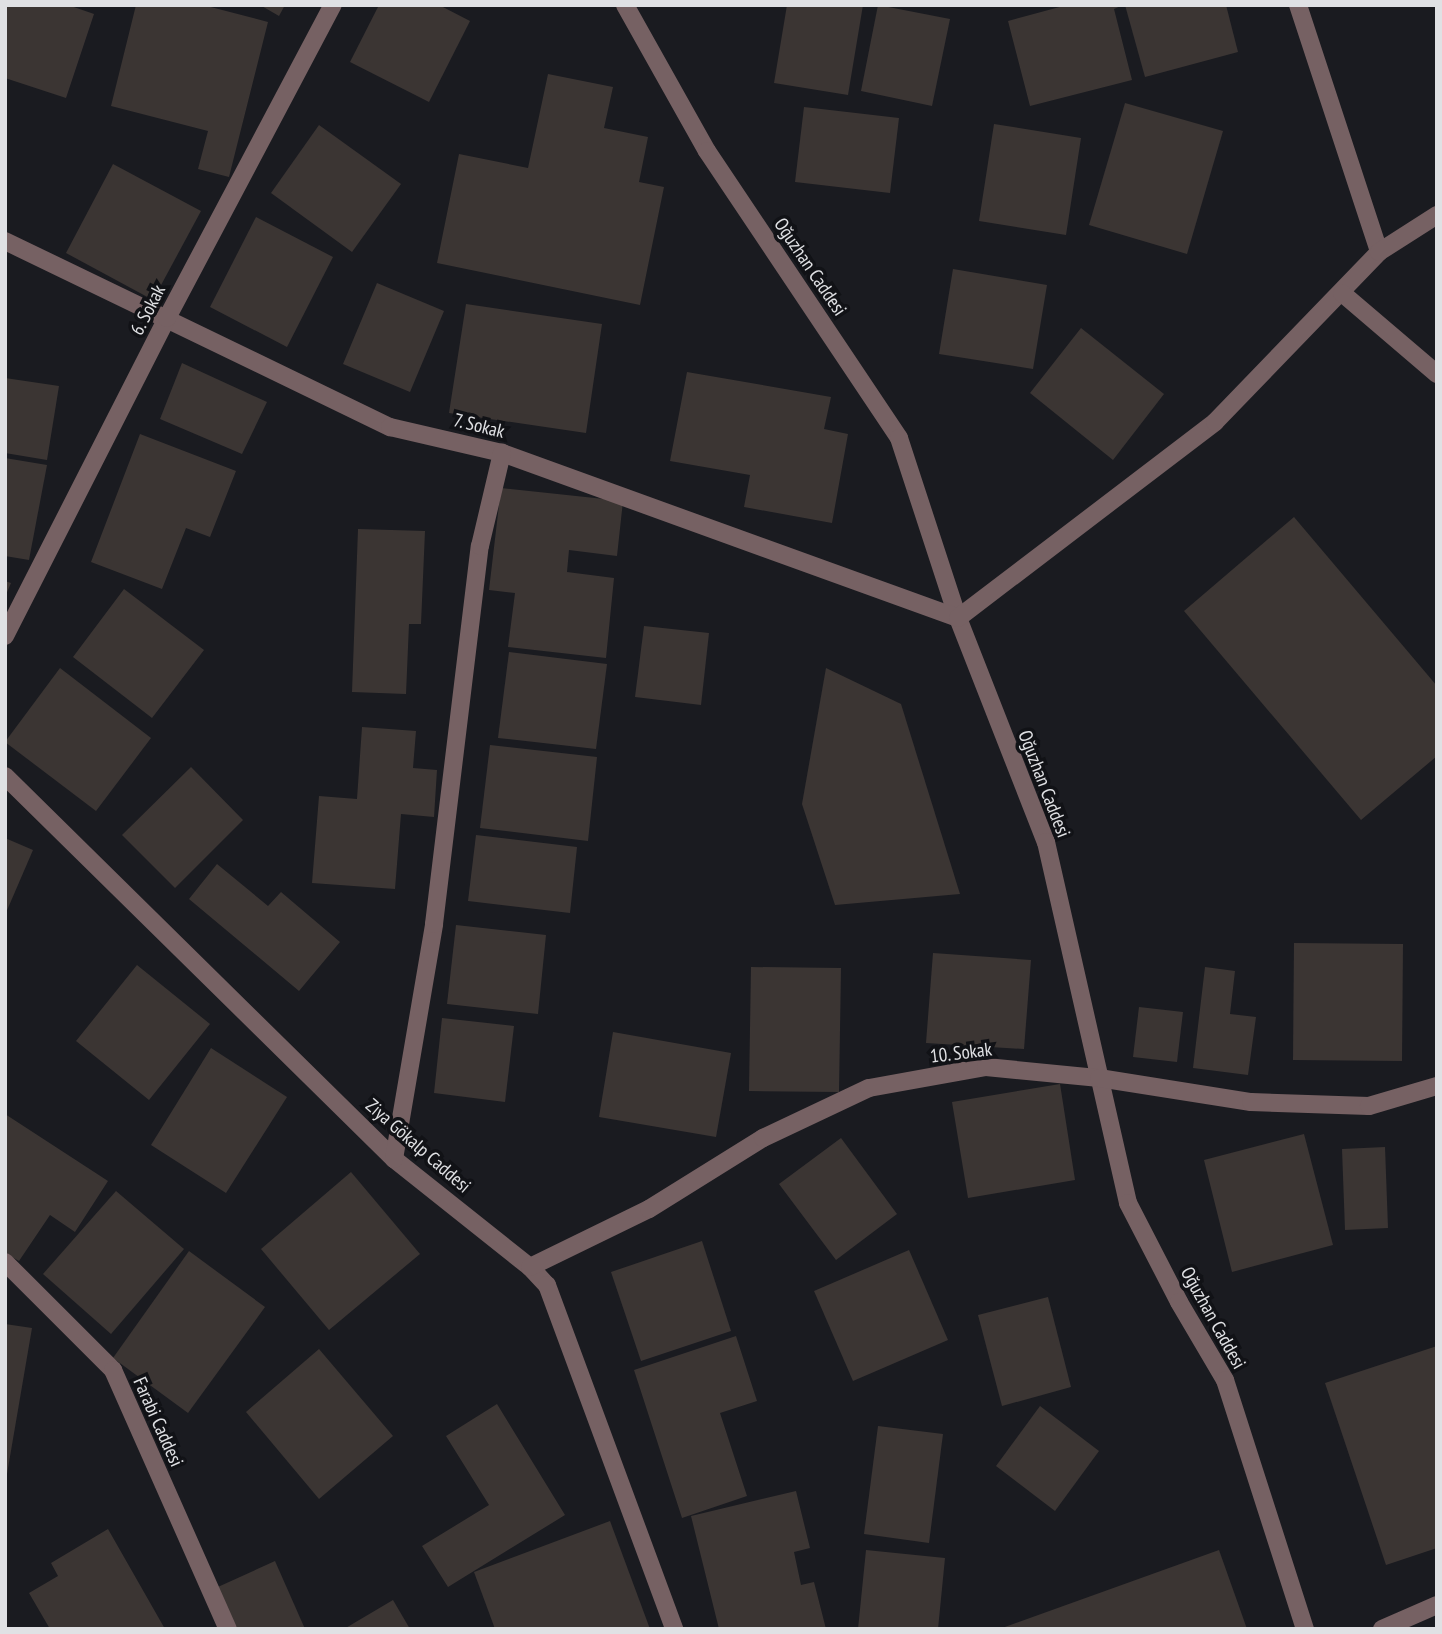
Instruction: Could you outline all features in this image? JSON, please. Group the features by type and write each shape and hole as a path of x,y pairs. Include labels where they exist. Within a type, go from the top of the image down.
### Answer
{"street":[{"name":"6. Sokak","path":"5,636 167,318 333,5"},
{"name":"Oğuzhan Caddesi","path":"625,5 707,151 899,438 958,618 1046,842 1128,1203 1179,1302 1225,1380 1305,1629"},
{"path":"1298,5 1379,252"},
{"path":"958,618 1215,422 1379,252 1437,215"},
{"name":"7. Sokak","path":"5,240 390,427 502,453 958,618"},
{"path":"1342,293 1437,374"},
{"path":"394,1159 434,924 481,546 502,453"},
{"name":"Ziya Gökalp Caddesi","path":"5,776 394,1159 530,1266 547,1285 674,1629"},
{"name":"10. Sokak","path":"530,1266 649,1209 763,1138 869,1088 986,1067 1099,1078 1251,1102 1368,1106 1437,1086"},
{"name":"Farabi Caddesi","path":"5,1262 113,1370 228,1629"},
{"path":"1382,1629 1437,1605"}],"building":[{"path":"5,5 68,5 94,14 66,98 5,78"},
{"path":"136,5 203,5 268,22 229,177 198,169 208,131 111,106"},
{"path":"260,5 285,5 279,16"},
{"path":"379,5 439,5 470,21 429,102 350,62"},
{"path":"787,5 863,5 848,95 774,83"},
{"path":"878,5 950,19 932,106 861,91"},
{"path":"1067,5 1123,5 1114,9 1132,80 1030,106 1008,21"},
{"path":"1125,5 1226,5 1238,52 1145,77"},
{"path":"548,74 613,87 604,128 648,137 639,182 664,187 640,305 437,263 459,154 528,168"},
{"path":"1125,103 1223,131 1187,254 1089,225"},
{"path":"804,107 899,118 890,193 795,182"},
{"path":"994,124 1081,138 1066,235 979,221"},
{"path":"319,125 401,184 352,252 271,193"},
{"path":"113,164 201,211 153,300 66,253"},
{"path":"256,217 333,257 287,347 210,307"},
{"path":"953,269 1047,285 1033,369 939,354"},
{"path":"377,283 444,311 410,392 343,364"},
{"path":"466,304 602,324 586,433 449,413"},
{"path":"1081,328 1164,394 1113,460 1030,393"},
{"path":"182,363 267,402 242,454 160,419"},
{"path":"687,372 831,397 824,429 848,434 832,523 744,507 750,475 670,461"},
{"path":"5,378 59,386 47,460 5,453"},
{"path":"140,434 236,471 210,537 186,528 162,589 91,562"},
{"path":"5,458 47,465 29,560 5,556"},
{"path":"501,488 623,501 617,556 569,550 567,572 614,578 606,658 508,647 515,593 489,590"},
{"path":"1294,517 1437,686 1437,756 1361,820 1184,611"},
{"path":"358,529 425,531 421,624 409,624 406,694 352,692"},
{"path":"5,581 11,583 5,597"},
{"path":"124,589 204,650 152,718 73,657"},
{"path":"644,626 709,633 701,705 635,697"},
{"path":"509,652 607,664 596,749 498,738"},
{"path":"60,668 151,738 96,811 5,742"},
{"path":"826,668 901,704 960,894 835,905 802,804"},
{"path":"362,727 416,731 413,768 437,770 434,817 401,814 395,889 312,883 319,796 357,799"},
{"path":"490,745 597,757 588,841 480,828"},
{"path":"191,767 243,820 175,888 122,835"},
{"path":"476,835 577,847 570,913 468,901"},
{"path":"5,838 33,850 5,915"},
{"path":"217,864 268,906 281,892 340,942 299,991 189,899"},
{"path":"456,925 546,935 538,1014 447,1004"},
{"path":"1294,943 1403,944 1402,1061 1293,1060"},
{"path":"933,953 1031,960 1024,1049 926,1043"},
{"path":"137,965 210,1024 149,1100 76,1041"},
{"path":"751,967 841,968 839,1092 749,1091"},
{"path":"1205,967 1235,971 1230,1014 1256,1017 1248,1075 1193,1068"},
{"path":"1139,1007 1183,1012 1177,1062 1133,1057"},
{"path":"442,1018 514,1026 505,1102 434,1093"},
{"path":"613,1032 731,1053 716,1137 599,1117"},
{"path":"211,1048 287,1097 226,1193 151,1145"},
{"path":"1060,1084 1075,1180 968,1198 952,1102"},
{"path":"5,1114 108,1181 75,1232 50,1215 19,1261 5,1253"},
{"path":"1304,1134 1333,1245 1232,1272 1204,1160"},
{"path":"841,1138 897,1214 836,1260 779,1184"},
{"path":"1385,1147 1388,1228 1345,1230 1342,1149"},
{"path":"351,1172 420,1254 329,1330 261,1249"},
{"path":"116,1191 184,1249 111,1334 43,1274"},
{"path":"702,1241 731,1331 641,1361 611,1272"},
{"path":"909,1250 948,1340 853,1381 814,1291"},
{"path":"189,1251 265,1307 188,1413 113,1358"},
{"path":"1048,1297 1071,1387 1002,1406 978,1315"},
{"path":"5,1324 32,1328 7,1474 5,1474"},
{"path":"736,1336 757,1401 720,1413 747,1496 682,1518 634,1370"},
{"path":"1437,1346 1437,1548 1386,1565 1325,1383"},
{"path":"319,1349 393,1436 319,1499 246,1412"},
{"path":"497,1404 565,1515 448,1587 422,1546 489,1505 446,1436"},
{"path":"1040,1406 1099,1451 1055,1511 996,1466"},
{"path":"878,1426 943,1434 929,1543 864,1534"},
{"path":"796,1491 810,1548 794,1552 801,1585 814,1582 826,1629 719,1629 691,1516"},
{"path":"610,1521 650,1629 495,1629 474,1572"},
{"path":"108,1529 165,1629 50,1629 29,1593 58,1576 51,1563"},
{"path":"866,1550 945,1558 938,1629 858,1629"},
{"path":"1219,1550 1247,1629 1002,1629 1002,1628"},
{"path":"275,1561 305,1629 226,1629 209,1591"},
{"path":"393,1600 410,1629 344,1629"}]}
